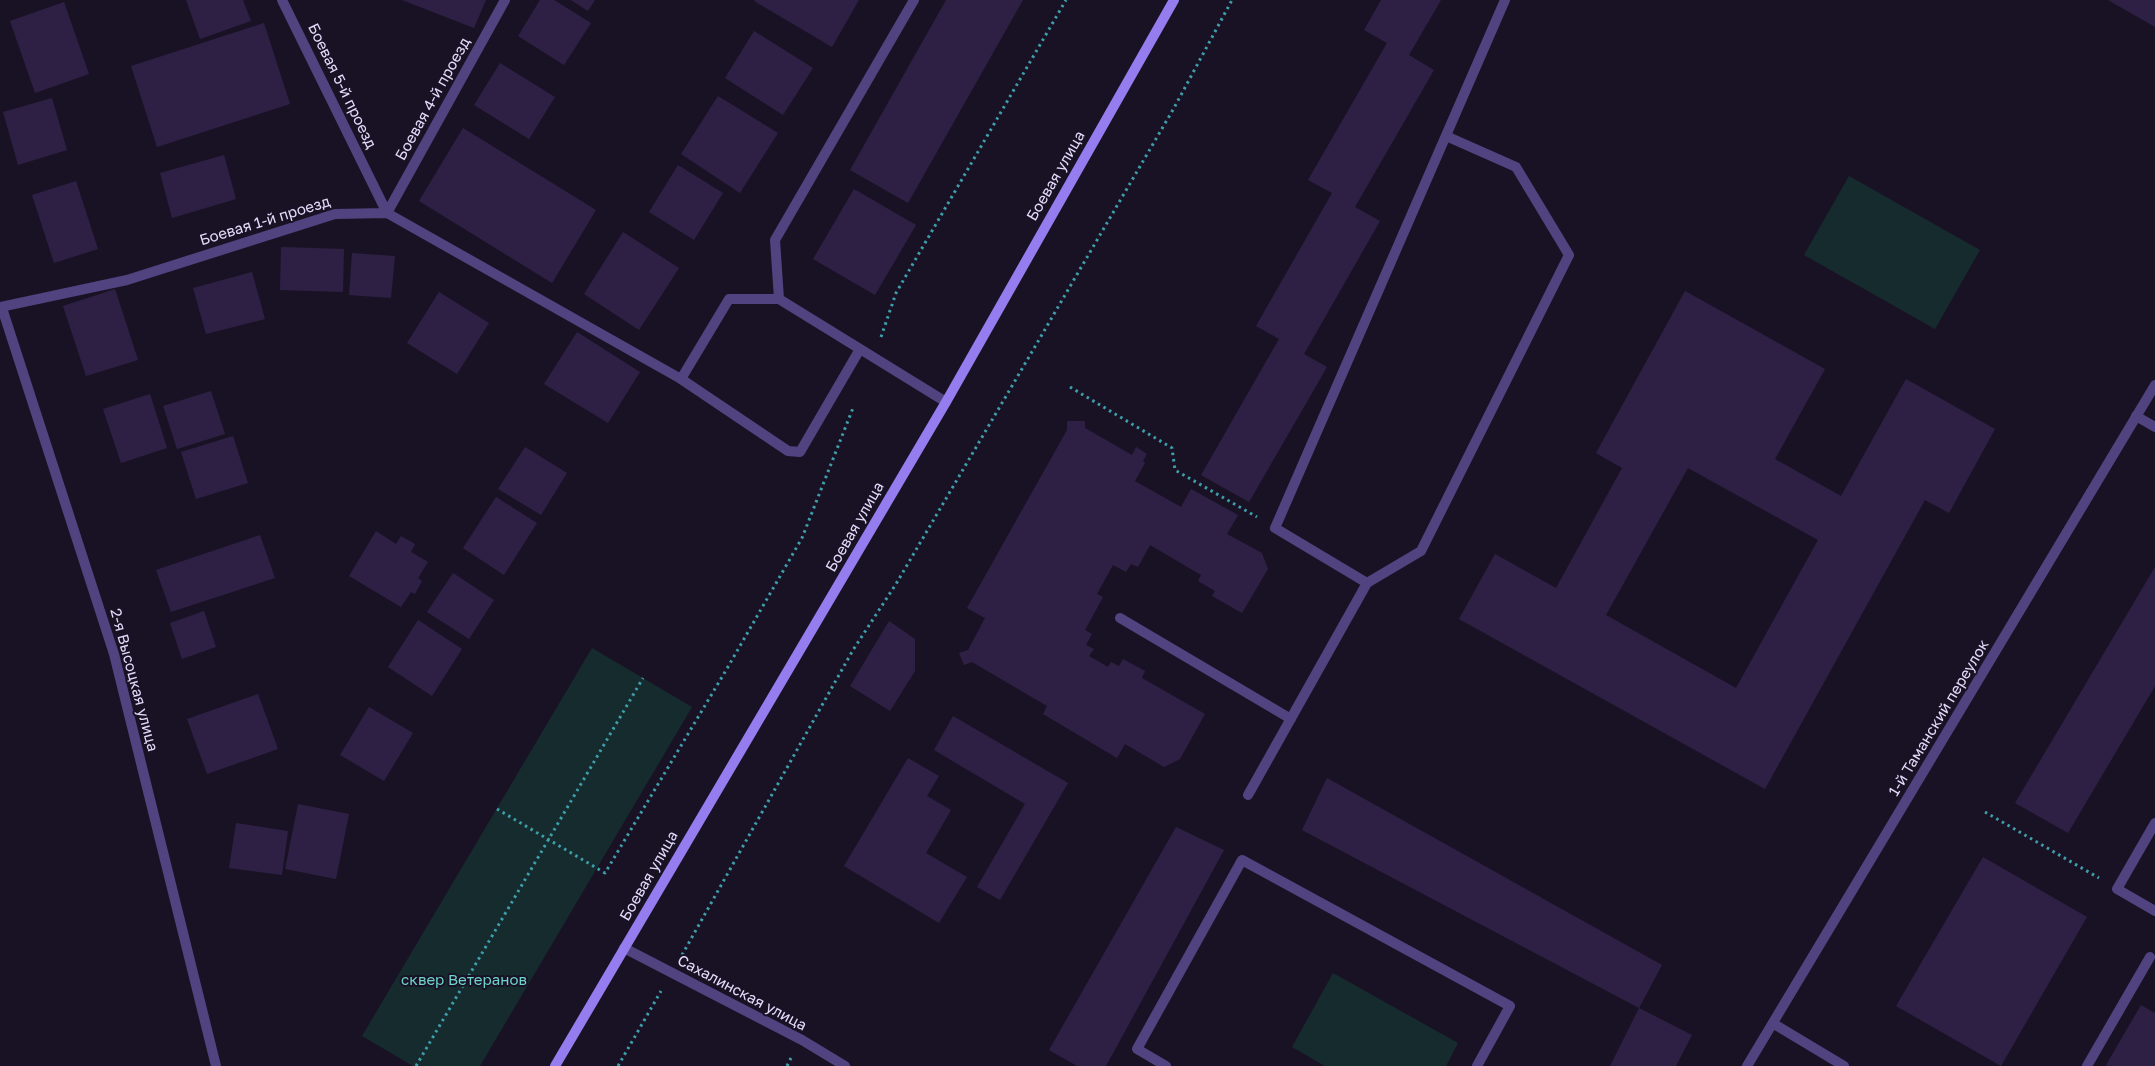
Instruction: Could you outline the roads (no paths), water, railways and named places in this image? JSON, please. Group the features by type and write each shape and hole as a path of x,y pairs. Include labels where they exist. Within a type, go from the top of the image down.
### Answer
{"main road":[{"name":"Боевая улица","path":"555,1066 946,402 1174,0"}],"street":[{"name":"Боевая 5-й проезд","path":"282,0 388,213"},
{"name":"Боевая 4-й проезд","path":"388,213 505,0"},
{"path":"779,299 776,240 914,0"},
{"path":"1367,583 1274,528 1505,0"},
{"path":"1248,795 1367,583 1421,551 1569,255 1516,167 1446,136"},
{"name":"Боевая 1-й проезд","path":"1,307 127,280 335,214 388,213"},
{"path":"388,213 681,380 788,452 800,452 860,349"},
{"path":"681,380 729,299 779,299 946,402"},
{"name":"2-я Высоцкая улица","path":"1,307 114,654 216,1066"},
{"name":"1-й Таманский переулок","path":"1747,1066 1774,1024 2155,385"},
{"path":"2136,416 2155,427"},
{"path":"1120,618 1291,719"},
{"path":"2155,824 2117,889 2155,911"},
{"path":"1166,1066 1137,1049 1242,860 1510,1006 1477,1066"},
{"name":"Сахалинская улица","path":"624,948 802,1040 845,1066"},
{"path":"2087,1066 2153,955"},
{"path":"1774,1024 1844,1066"}],"park label":[{"name":"сквер Ветеранов","path":"464,980"}]}
